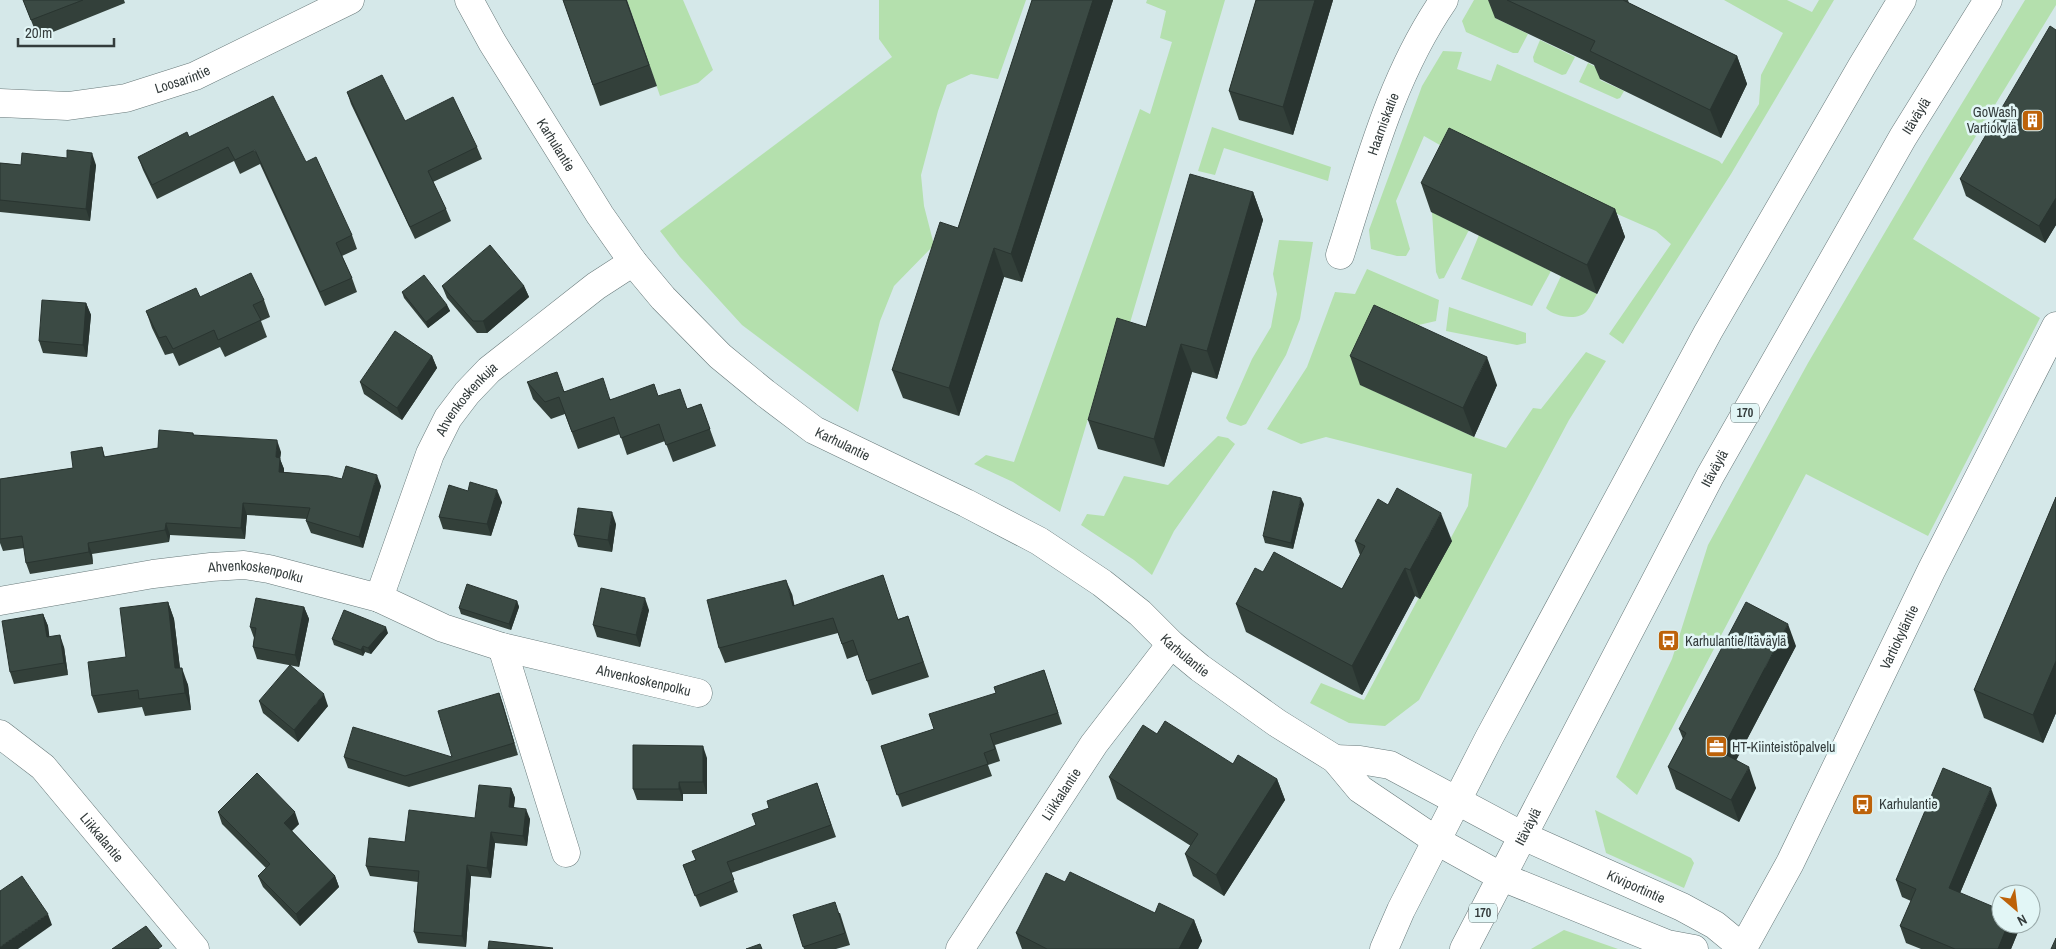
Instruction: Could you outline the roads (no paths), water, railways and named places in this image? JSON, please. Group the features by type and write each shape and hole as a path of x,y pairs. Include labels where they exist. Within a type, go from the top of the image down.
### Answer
{"main road":[{"name":"Loosarintie","path":"0,103 68,106 126,98 195,76 350,0"},
{"name":"Karhulantie","path":"469,0 492,42 600,215 633,262 663,298 720,356 814,430 966,503 1038,541 1102,583 1140,613 1171,644 1200,668 1277,723 1335,759 1360,789 1437,840 1502,877"},
{"name":"Haarniskatie","path":"1340,256 1380,125 1404,72 1444,0"},
{"path":"1384,949 1401,910 1456,802 1708,332 1902,0"},
{"name":"Itäväylä","path":"1464,949 1710,476 1902,137 1988,0"},
{"name":"Ahvenkoskenkuja","path":"379,598 430,454 448,418 489,370 596,286 633,262"},
{"name":"Vartiokyläntie","path":"1744,949 1790,863 1931,571 2056,326"},
{"name":"Ahvenkoskenpolku","path":"0,601 153,574 244,565 269,569 379,598 443,628 502,647 698,693"},
{"name":"Liikkalantie","path":"960,949 1094,744 1171,644"},
{"path":"502,647 566,854"},
{"name":"Liikkalantie","path":"0,734 43,767 195,949"},
{"name":"Karhulantie","path":"1335,759 1368,761 1390,765 1456,802 1523,836"},
{"name":"Kiviportintie","path":"1523,836 1682,907 1714,925 1744,949"},
{"path":"1502,877 1667,944 1694,949"},
{"path":"1735,949 1744,949"}],"place":[{"name":"GoWash Vartiokylä","path":"2033,120"},
{"name":"Karhulantie/Itäväylä","path":"1669,641"},
{"name":"HT-Kiinteistöpalvelu","path":"1716,747"},
{"name":"Karhulantie","path":"1863,804"}]}
